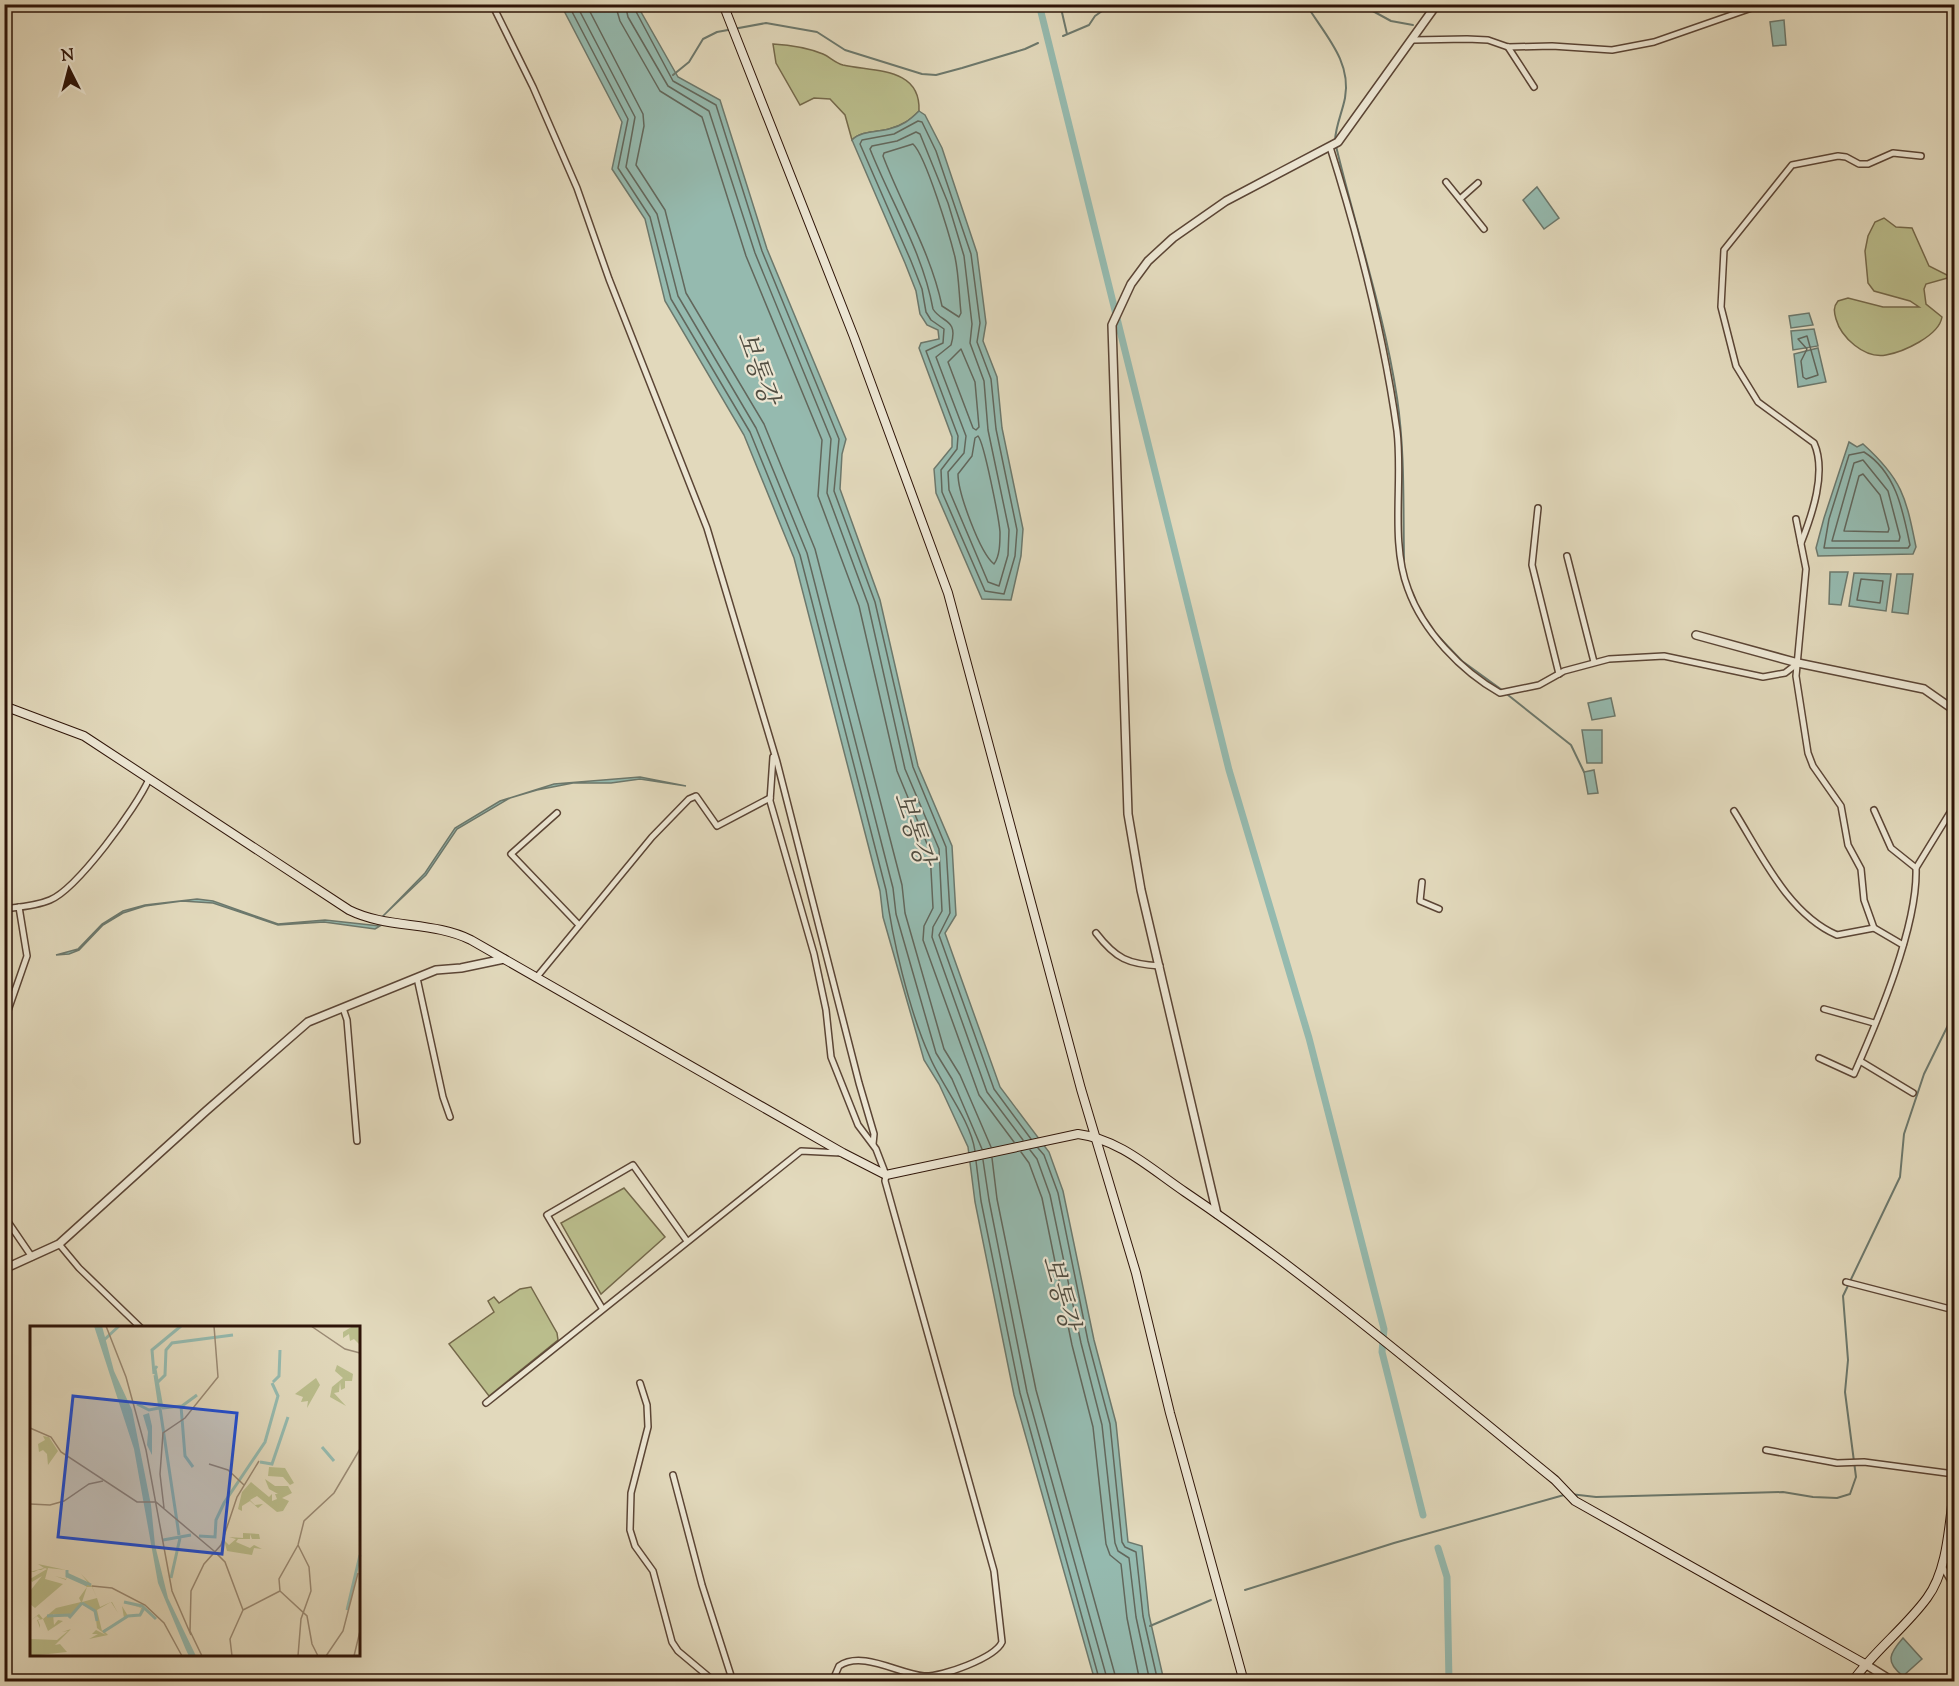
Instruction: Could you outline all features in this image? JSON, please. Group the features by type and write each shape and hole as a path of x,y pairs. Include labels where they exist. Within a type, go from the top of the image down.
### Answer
{"main road":[{"path":"723,4 854,337 948,593 1081,1089 1097,1136 1136,1273 1170,1413 1244,1682"},
{"path":"4,706 84,736 349,910 374,920 463,936 843,1153 886,1175 1078,1134 1097,1136 1118,1146 1218,1214 1377,1335 1562,1486 1575,1500 1865,1664"},
{"path":"1852,1682 1865,1664 1928,1598 1941,1565 1954,1490"}],"street":[{"path":"492,4 533,87 577,188 609,279 693,489 724,582 774,753 873,1128 873,1144"},
{"path":"1218,1214 1160,966 1128,814 1119,495 1111,339 1114,320 1131,284 1148,261 1173,238 1226,201 1334,145 1413,40 1437,4"},
{"path":"1413,40 1488,40 1508,47 1552,46 1612,50 1654,42 1763,4"},
{"path":"1508,47 1534,87"},
{"path":"1334,145 1371,302 1397,433 1401,562 1408,591 1432,633 1456,659 1500,693 1539,685 1559,674 1594,662 1664,656 1763,677 1785,673 1798,663"},
{"path":"1801,543 1816,490 1820,465 1818,452 1814,442 1758,402 1736,366 1721,307 1724,250 1792,165 1838,156 1846,157 1859,164 1868,164 1893,153 1921,156"},
{"path":"1446,182 1484,229"},
{"path":"1460,199 1479,183"},
{"path":"1538,508 1532,565 1559,674"},
{"path":"1796,519 1806,569 1796,676 1808,753 1841,806 1848,845 1861,869 1864,900 1875,928 1903,945"},
{"path":"1567,556 1594,662"},
{"path":"1696,635 1798,663 1924,689 1954,710"},
{"path":"774,753 770,798 814,954 833,1065 858,1125 873,1144 886,1175 891,1202 994,1571 1002,1642 996,1650 981,1659 931,1675 852,1661 839,1666 832,1682"},
{"path":"4,909 38,904 58,895 105,846 136,804 149,779"},
{"path":"536,978 657,831 689,799 696,796 717,826 770,798"},
{"path":"1819,1058 1854,1074 1903,945 1916,897 1916,868 1954,806"},
{"path":"1874,810 1891,848 1916,868"},
{"path":"1734,811 1780,884 1801,911 1837,935 1875,928"},
{"path":"557,813 511,854 579,925"},
{"path":"1422,882 1420,902 1439,909"},
{"path":"4,1022 7,1004 27,956 19,907"},
{"path":"1096,933 1120,958 1134,964 1160,966"},
{"path":"4,1269 59,1244 295,1031 308,1022 436,970 461,968 504,959"},
{"path":"417,978 450,1117"},
{"path":"344,1008 357,1141"},
{"path":"1824,1009 1874,1023"},
{"path":"1860,1061 1913,1093"},
{"path":"486,1403 801,1151 843,1153"},
{"path":"602,1308 548,1215 633,1165 687,1241"},
{"path":"4,1216 32,1257"},
{"path":"59,1244 79,1268 139,1326"},
{"path":"1846,1282 1953,1310 1954,1318"},
{"path":"640,1383 647,1405 648,1427 631,1493 632,1538 653,1571 672,1642 678,1651 715,1682"},
{"path":"1766,1450 1837,1463 1954,1474"},
{"path":"673,1475 702,1585 733,1682"},
{"path":"1941,1565 1954,1586"},
{"path":"1865,1664 1894,1682"}],"green space":[{"path":"773,44 810,50 843,65 881,71 904,79 912,86 918,97 919,111 898,126 864,133 852,140 845,115 830,99 814,98 800,105 776,63"},
{"path":"1884,218 1896,227 1912,228 1929,266 1951,277 1926,284 1924,289 1926,304 1942,317 1934,331 1910,347 1886,355 1878,355 1862,350 1848,339 1839,326 1834,310 1838,301 1848,298 1883,307 1919,307 1910,301 1874,291 1868,283 1865,251 1868,236 1875,222"},
{"path":"624,1188 665,1237 601,1294 561,1223"},
{"path":"531,1287 557,1333 558,1340 489,1396 449,1344 494,1312 488,1301 494,1297 499,1303 520,1289"}],"water":[{"name":"보통강","path":"561,5 637,5 678,77 720,100 767,249 846,439 842,454 840,489 880,600 918,766 952,846 956,915 945,933 1000,1087 1049,1152 1063,1191 1094,1340 1116,1423 1128,1542 1142,1546 1149,1615 1164,1681 1095,1681 1014,1395 975,1202 968,1147 939,1084 924,1060 883,917 880,891 794,558 744,435 665,301 645,219 612,169 622,122"},
{"path":"1784,20 1786,45 1773,46 1770,22"},
{"path":"919,111 925,115 942,148 977,253 986,323 983,341 997,377 1002,428 1023,529 1021,556 1011,600 982,599 936,493 934,469 952,447 952,437 919,348 921,343 939,339 938,330 927,325 920,314 916,291 852,140 864,133 898,126"},
{"path":"1537,187 1559,218 1544,229 1523,200"},
{"path":"1809,313 1813,325 1791,328 1789,316"},
{"path":"1814,329 1818,346 1793,350 1791,331"},
{"path":"1818,348 1826,382 1798,387 1794,354"},
{"path":"1849,442 1857,447 1863,444 1894,479 1909,515 1916,547 1913,554 1818,556 1816,548 1824,518"},
{"path":"1830,572 1848,572 1841,605 1829,604"},
{"path":"1854,573 1891,574 1886,611 1849,606"},
{"path":"1897,574 1913,574 1908,614 1892,612"},
{"path":"1611,698 1615,716 1592,720 1588,703"},
{"path":"1582,730 1602,730 1602,763 1587,763"},
{"path":"1594,770 1598,793 1588,794 1584,772"},
{"path":"640,777 686,786 640,779 611,783 573,783 510,798 457,829 426,875 382,917 425,873 455,828 500,801 554,784"},
{"path":"197,899 213,901 278,924 325,920 380,926 375,929 324,922 278,925 213,903 182,901 145,906 123,913 103,925 79,950 56,955 78,949 102,924 123,911 145,905"},
{"path":"1903,1638 1922,1659 1903,1676 1893,1666 1891,1658"}],"waterway":[{"path":"1039,4 1229,770 1309,1038 1384,1329 1382,1352 1423,1515"},
{"path":"1060,4 1067,34"},
{"path":"1063,36 1089,25 1095,16 1112,4"},
{"path":"1306,4 1335,48 1344,72 1345,98 1335,140"},
{"path":"1360,4 1391,21 1413,25"},
{"path":"673,75 689,62 703,39 717,32 766,23 817,32 845,50 922,74 936,75 1025,49 1038,43"},
{"path":"1336,146 1377,303 1397,398 1402,459 1404,561"},
{"path":"1436,634 1462,661 1502,690"},
{"path":"1508,695 1571,745 1584,772"},
{"path":"1570,1494 1596,1497 1783,1492 1837,1498 1850,1494 1856,1477 1845,1392 1848,1360 1843,1296 1900,1177 1904,1134 1924,1074 1954,1013"},
{"path":"1245,1590 1394,1543 1564,1495"},
{"path":"1438,1548 1447,1577 1449,1682"},
{"path":"1150,1626 1211,1600"}]}
